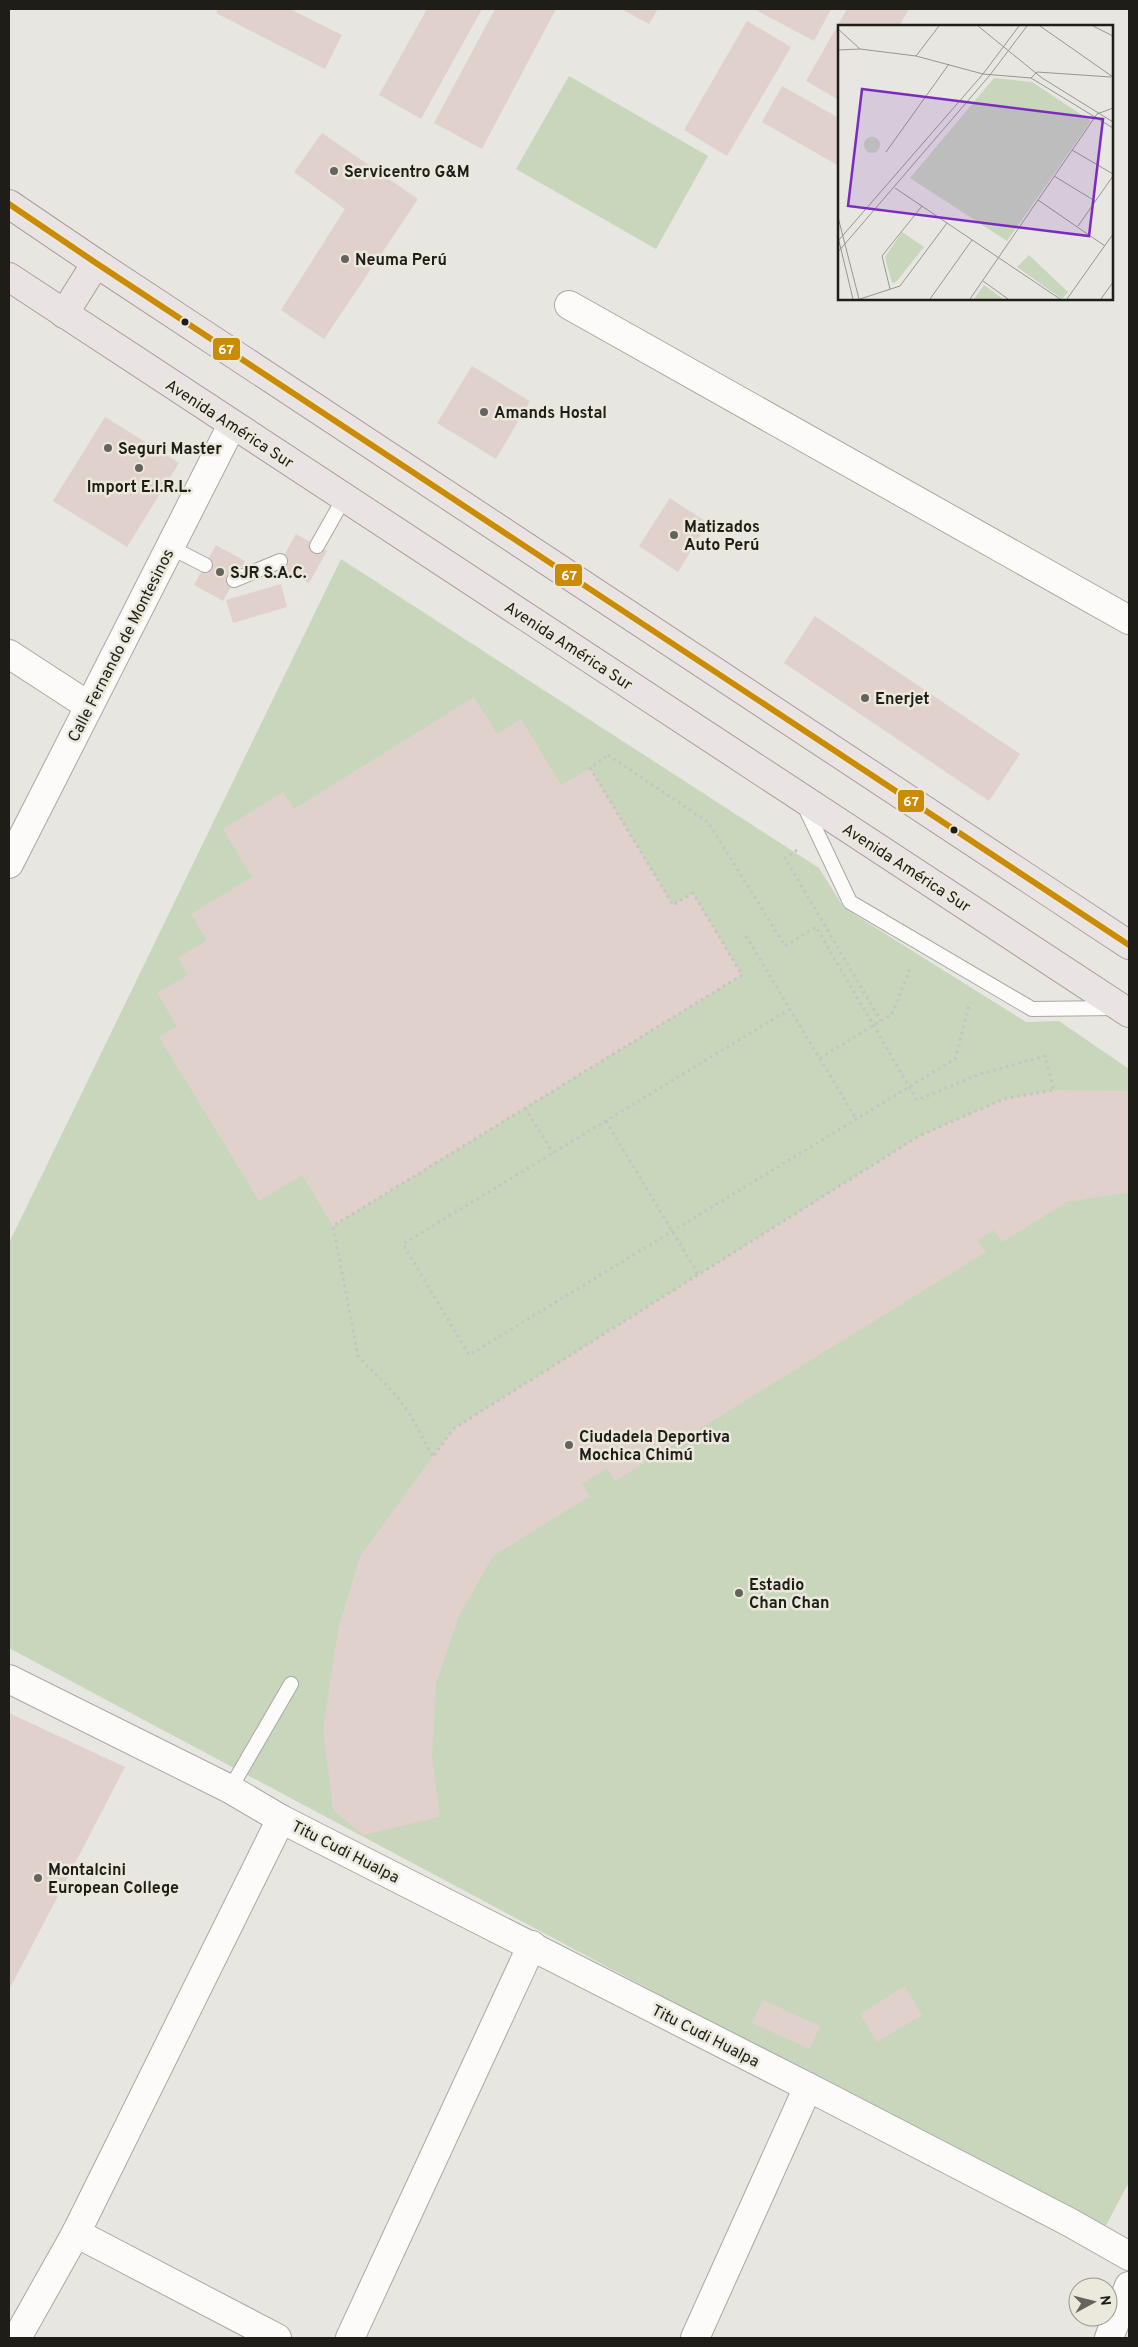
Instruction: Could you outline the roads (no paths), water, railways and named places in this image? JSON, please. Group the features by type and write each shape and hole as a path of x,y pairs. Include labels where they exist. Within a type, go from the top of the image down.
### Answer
{"main road":[{"path":"9,204 1129,945"},
{"path":"64,314 96,263"},
{"name":"Avenida América Sur","path":"9,277 232,426 1125,1010"}],"street":[{"path":"569,305 1129,620"},
{"name":"Calle Fernando de Montesinos","path":"9,864 232,426"},
{"path":"9,654 89,706"},
{"name":"Titu Cudi Hualpa","path":"9,1679 230,1789 281,1819 808,2087 1069,2222 1129,2256"},
{"path":"17,2338 76,2233 281,1819"},
{"path":"350,2338 532,1945"},
{"path":"695,2338 808,2087"},
{"path":"76,2233 278,2338"},
{"path":"1109,2338 1129,2286"}],"lane":[{"path":"317,546 344,498"},
{"path":"170,547 205,565"},
{"path":"234,580 280,562"},
{"path":"800,797 850,902 1032,1009 1125,1010"},
{"path":"230,1789 291,1684"}],"place":[{"name":"Servicentro G&M","path":"334,171"},
{"name":"Neuma Perú","path":"345,259"},
{"name":"Amands Hostal","path":"484,412"},
{"name":"Seguri Master","path":"108,448"},
{"name":"Import E.I.R.L.","path":"139,468"},
{"name":"Matizados Auto Perú","path":"674,535"},
{"name":"SJR S.A.C.","path":"220,572"},
{"name":"Enerjet","path":"865,698"},
{"name":"Ciudadela Deportiva Mochica Chimú","path":"569,1445"},
{"name":"Estadio Chan Chan","path":"739,1593"},
{"name":"Montalcini European College","path":"38,1878"}]}
